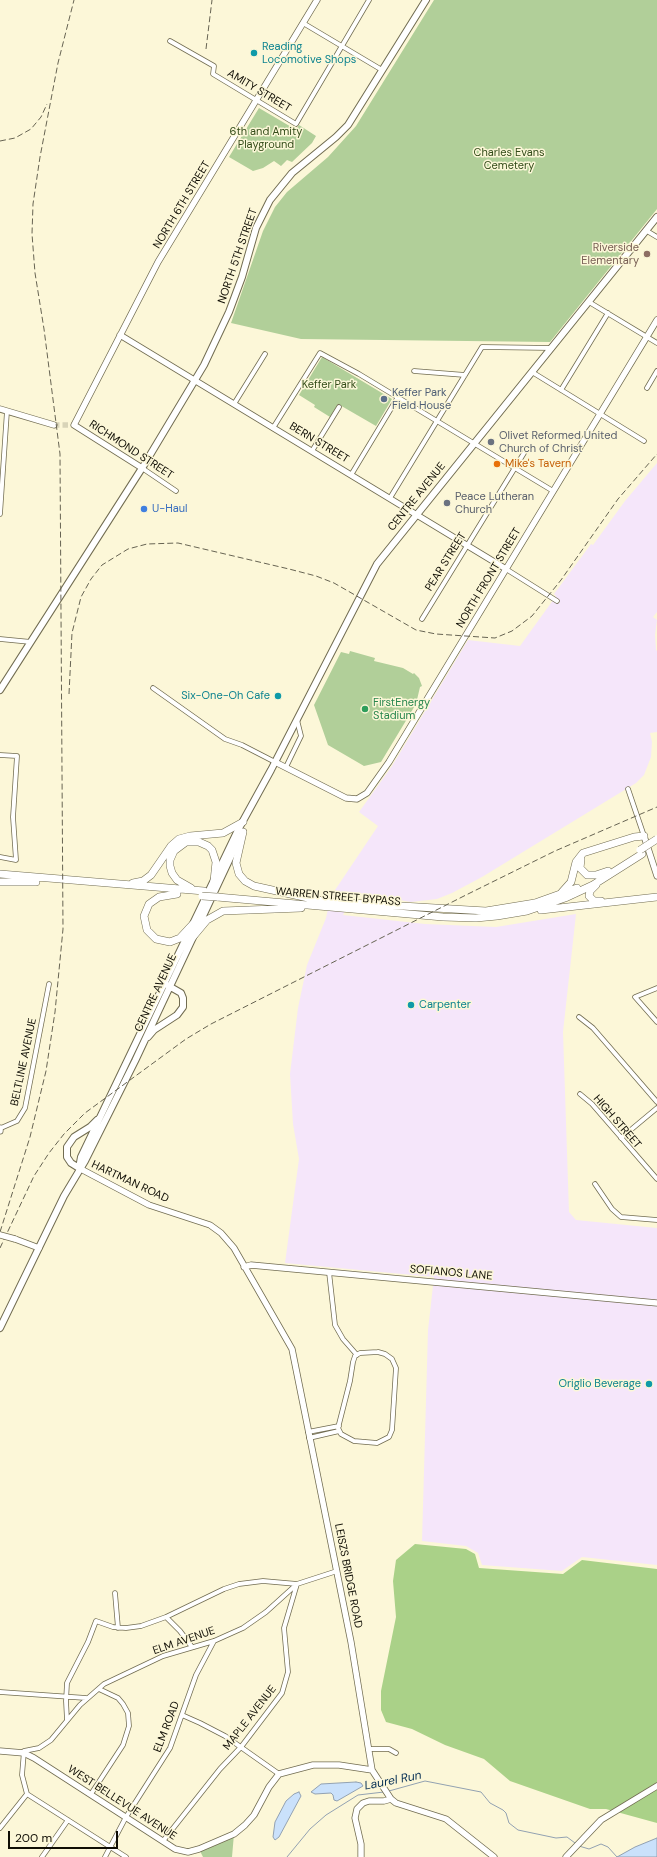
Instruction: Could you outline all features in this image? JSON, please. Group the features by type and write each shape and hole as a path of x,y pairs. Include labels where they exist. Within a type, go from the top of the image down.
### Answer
{"highway":[{"path":"126,885 140,882 149,877 171,846 179,839 190,836 223,833 244,822"},
{"path":"243,832 236,863 237,871 243,879 254,886 321,903"},
{"path":"608,871 596,875 587,875 580,868 580,862 588,854 644,836"},
{"path":"554,897 565,890 569,885 576,862 584,853 627,839 644,836"},
{"name":"WARREN STREET BYPASS","path":"0,874 126,885 203,894 321,903 460,918 497,916 516,913 560,900 602,880 657,839"},
{"path":"203,894 182,885 174,877 171,871 170,862 173,853 177,848 184,843 193,841 202,842 209,847 216,859 214,881"},
{"name":"WARREN STREET BYPASS","path":"352,906 486,911 525,905 554,897 582,886 641,852 657,845"},
{"name":"WARREN STREET BYPASS","path":"0,879 177,894 203,894"},
{"path":"602,880 589,892 589,896 592,900 657,896"},
{"path":"0,882 36,882"},
{"path":"177,894 159,897 149,904 144,918 147,930 156,939 170,942 182,937 193,924"},
{"path":"516,913 657,896"},
{"path":"192,938 207,920 223,911 291,909 321,903"}],"main road":[{"name":"NORTH 5TH STREET","path":"0,690 142,468 212,350 229,312 256,228 270,200 280,186 299,166 336,137 348,125 426,0"},
{"name":"CENTRE AVENUE","path":"0,1328 143,1043 193,924 214,881 377,564 657,218"},
{"name":"CENTRE AVENUE","path":"79,1168 81,1157 192,938 243,832 244,822"},
{"path":"143,1043 154,1030 177,1015 182,1009 184,1004 182,995 179,991 167,985"},
{"path":"79,1168 71,1163 67,1157 68,1144 74,1137 93,1125 103,1112"}],"street":[{"name":"NORTH 6TH STREET","path":"74,425 158,262 317,0"},
{"path":"342,46 369,0"},
{"path":"303,23 382,70"},
{"name":"AMITY STREET","path":"170,41 214,66 213,74 296,124 342,46"},
{"path":"646,231 657,237"},
{"path":"589,302 657,343"},
{"path":"562,390 608,313"},
{"name":"NORTH FRONT STREET","path":"286,767 346,798 357,799 366,793 389,762 657,320"},
{"name":"BERN STREET","path":"120,335 506,569"},
{"path":"390,498 482,347 552,348"},
{"path":"274,428 320,353 437,420 553,491"},
{"path":"234,404 265,354"},
{"path":"414,371 464,375"},
{"path":"647,388 657,371"},
{"path":"532,372 644,441"},
{"path":"351,474 398,397"},
{"path":"312,451 339,407"},
{"path":"0,409 54,424"},
{"path":"0,514 7,411"},
{"name":"RICHMOND STREET","path":"74,425 176,491"},
{"name":"PEAR STREET","path":"422,619 524,453"},
{"path":"506,569 557,601"},
{"path":"0,639 31,642"},
{"path":"153,688 225,739 242,745 286,767 301,736 297,720"},
{"path":"0,755 17,756 13,816 16,860 0,857"},
{"path":"628,789 657,876"},
{"name":"BELTLINE AVENUE","path":"0,1129 17,1121 25,1108 49,984"},
{"path":"657,988 635,997 657,1022"},
{"path":"580,1017 593,1028 657,1102"},
{"name":"HIGH STREET","path":"580,1094 592,1104 657,1179"},
{"path":"621,1138 657,1108"},
{"name":"HARTMAN ROAD","path":"79,1168 149,1205 210,1225 221,1233 234,1248"},
{"path":"595,1184 612,1209 621,1217 657,1220"},
{"path":"0,1235 39,1248"},
{"name":"LEISZS BRIDGE ROAD","path":"234,1248 292,1349 337,1571 372,1770 392,1799 402,1806 446,1819 488,1855 494,1857"},
{"name":"SOFIANOS LANE","path":"244,1267 251,1265 657,1303"},
{"path":"329,1272 335,1325 343,1339 357,1355"},
{"path":"378,1352 385,1354 392,1359 396,1368 392,1430 389,1437 377,1443 354,1441 347,1438 339,1431 338,1426 350,1381 353,1362 357,1355 378,1352"},
{"path":"309,1435 338,1426"},
{"path":"309,1435 339,1431"},
{"name":"ELM AVENUE","path":"24,1752 34,1750 47,1743 57,1734 86,1698 119,1676 156,1659 214,1641 243,1628 258,1618 297,1584 337,1571"},
{"path":"67,1720 66,1696 69,1679 88,1642 96,1621 118,1628 141,1626 166,1617 218,1592 239,1584 263,1581 297,1584"},
{"name":"MAPLE AVENUE","path":"163,1841 220,1769 241,1747 278,1701 286,1685 288,1668 284,1628 297,1584"},
{"path":"115,1593 118,1628"},
{"path":"166,1617 192,1647"},
{"name":"ELM ROAD","path":"105,1857 126,1817 165,1758 196,1675 214,1641"},
{"path":"91,1794 123,1745 129,1726 128,1713 124,1704 118,1698 99,1689"},
{"path":"0,1692 86,1698"},
{"path":"182,1715 212,1729 241,1747 279,1774 313,1765 339,1765 372,1770"},
{"path":"369,1749 389,1749 396,1753"},
{"name":"WEST BELLEVUE AVENUE","path":"0,1750 24,1752 175,1849 188,1852 199,1849 234,1834 245,1825 254,1815 269,1787 279,1774"},
{"path":"24,1752 22,1775 27,1794 126,1857"},
{"path":"566,1857 601,1820 657,1786"},
{"path":"0,1828 27,1794"},
{"path":"361,1857 361,1844 355,1818 357,1809 363,1802 392,1799"},
{"path":"42,1857 68,1820"}],"shaded area":[{"path":"657,463 657,612 653,617 657,620 655,635 657,651 657,732 650,733 652,742 651,757 644,775 636,783 482,877 452,893 437,899 411,902 359,893 351,899 343,915 425,924 496,927 576,914 563,1032 569,1212 576,1220 657,1228 657,1565 582,1557 562,1571 482,1565 478,1553 466,1546 422,1541 428,1330 434,1277 285,1263 299,1159 293,1124 290,1074 298,1008 307,965 326,918 331,896 378,826 359,812 392,766 468,640 520,646 556,596 554,594 591,544 593,545 625,501"}],"green space":[{"name":"Charles Evans Cemetery","path":"434,0 657,0 657,209 550,342 301,339 231,323 263,231 275,207 287,192 328,157 356,126"},
{"name":"6th and Amity Playground","path":"259,108 293,128 297,128 299,125 316,136 312,143 292,162 287,160 281,166 274,161 263,168 253,171 229,157"},
{"name":"Keffer Park","path":"322,357 392,399 376,426 338,404 330,417 299,395"},
{"name":"FirstEnergy Stadium","path":"350,651 375,658 374,661 403,668 413,674 414,673 419,678 422,686 420,687 416,704 381,762 364,766 328,745 314,705 341,652 349,654"},
{"path":"415,1544 466,1549 475,1554 479,1568 563,1574 582,1560 657,1569 657,1823 606,1809 590,1809 510,1781 484,1759 445,1745 412,1729 386,1722 381,1710 381,1691 396,1617 393,1581 396,1560"},
{"path":"234,1834 232,1857 203,1857 199,1849"}],"water":[{"path":"361,1783 363,1786 337,1801 334,1800 331,1793 315,1794 311,1792 321,1784"},
{"path":"299,1792 301,1796 279,1837 275,1840 273,1837 275,1822 286,1801 294,1794"},
{"path":"657,1838 657,1857 617,1857 635,1847"}],"waterway":[{"name":"Laurel Run","path":"389,1791 425,1781 481,1792 490,1803 506,1813 509,1823 518,1830 556,1838 567,1837 575,1843"},
{"name":"Laurel Run","path":"287,1857 310,1829 326,1815 358,1795 384,1792"},
{"name":"Laurel Run","path":"579,1846 589,1849 601,1844 608,1847 617,1857"}],"tunnel":[{"path":"54,425 74,425"}],"railway":[{"path":"0,1232 30,1137 46,1071 55,1012 63,929 60,454 44,329 35,273 32,234 33,204 40,157 58,63 74,0"},
{"path":"206,49 212,0"},
{"path":"0,141 15,138 31,129 41,117 47,104"},
{"path":"69,694 72,633 81,597 91,579 102,565 128,549 147,544 178,543 289,569 316,576 334,583 416,630 436,634 495,638 512,631 532,616 561,580 618,499 657,454"},
{"path":"0,1248 34,1176 64,1134 85,1113 186,1039 211,1024 555,851 657,807"}],"place":[{"name":"Reading Locomotive Shops","path":"254,53"},
{"name":"Riverside Elementary","path":"647,254"},
{"name":"Keffer Park Field House","path":"384,399"},
{"name":"Olivet Reformed United Church of Christ","path":"491,442"},
{"name":"Mike's Tavern","path":"497,464"},
{"name":"Peace Lutheran Church","path":"447,503"},
{"name":"U-Haul","path":"144,509"},
{"name":"Six-One-Oh Cafe","path":"278,696"},
{"name":"FirstEnergy Stadium","path":"365,709"},
{"name":"Carpenter","path":"411,1005"},
{"name":"Origlio Beverage","path":"649,1384"}]}
